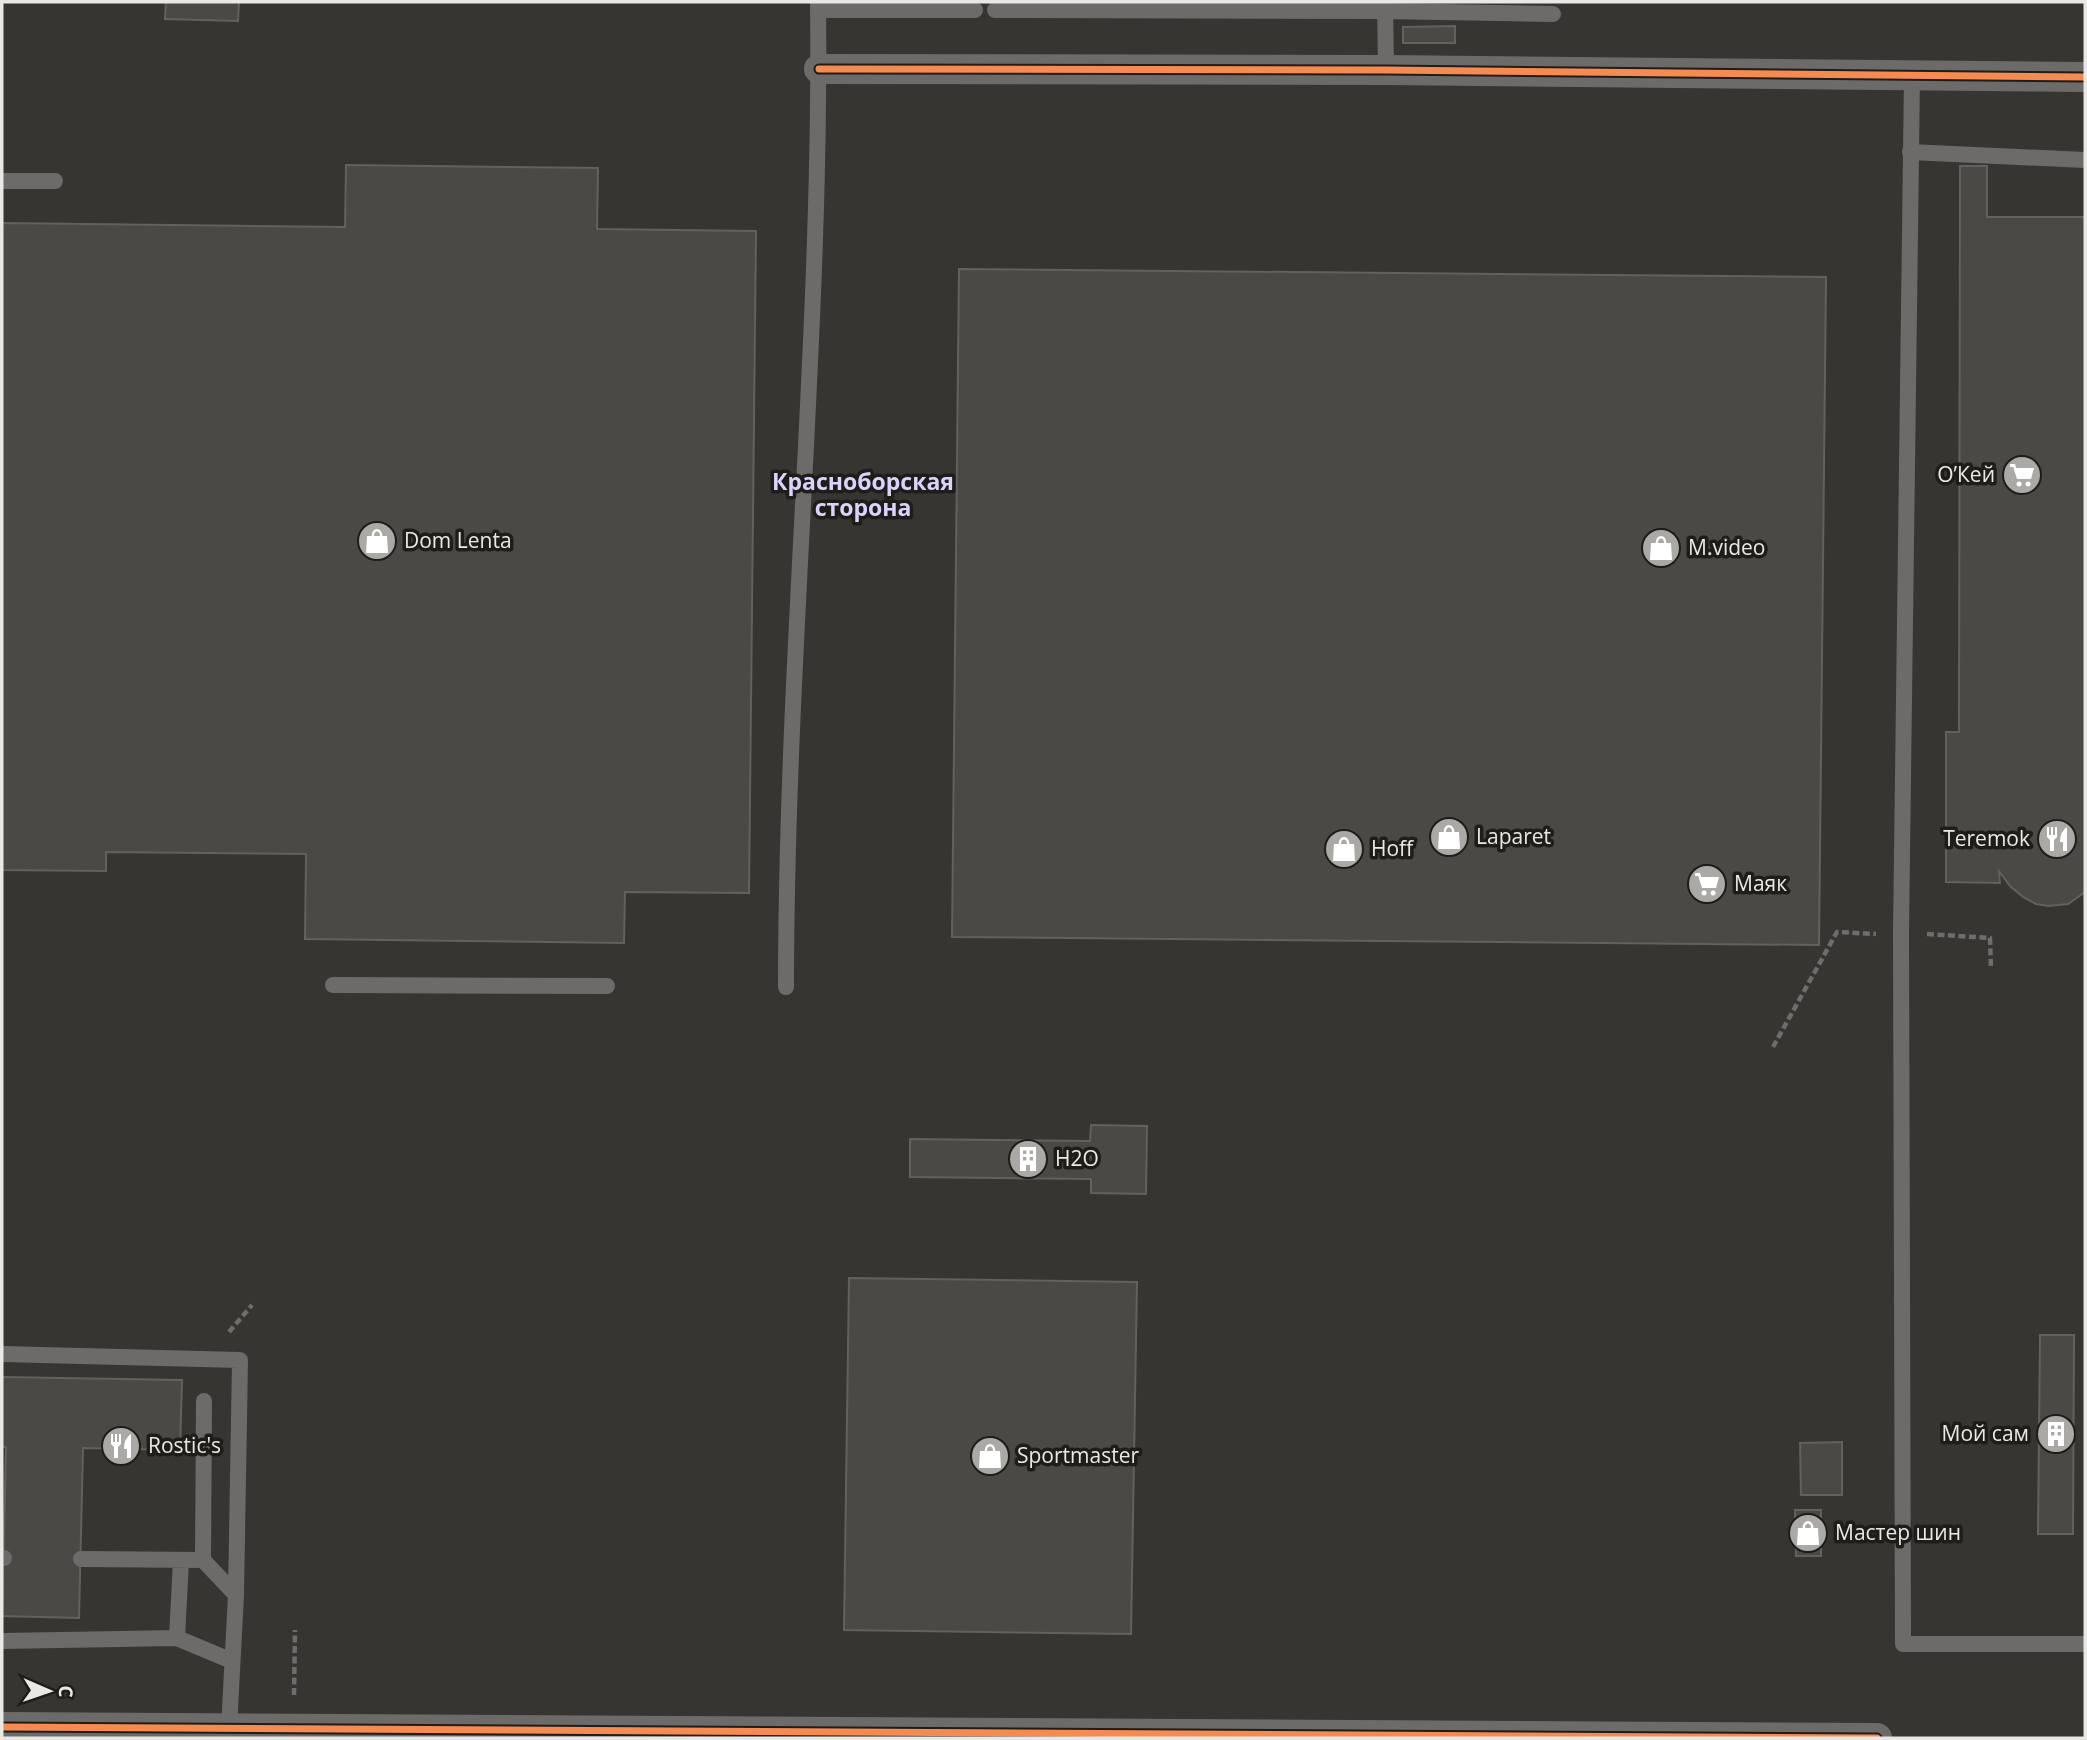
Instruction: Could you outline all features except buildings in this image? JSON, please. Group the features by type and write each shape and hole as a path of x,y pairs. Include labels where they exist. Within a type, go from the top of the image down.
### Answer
{"street":[{"path":"819,69 1386,70 2085,77"},
{"path":"2,1727 109,1733 293,1729 1877,1738"}],"lane":[{"path":"786,988 786,869 817,188 818,6 975,10"},
{"path":"995,10 1385,6 1553,14"},
{"path":"1385,6 1386,70"},
{"path":"1912,76 1901,933 1903,1644 2085,1644"},
{"path":"1910,152 2085,160"},
{"path":"2,181 55,181"},
{"path":"333,985 607,986"},
{"path":"2,1354 240,1360 236,1595 229,1729"},
{"path":"204,1401 203,1560 236,1595"},
{"path":"81,1559 203,1560"},
{"path":"177,1638 181,1560"},
{"path":"2,1641 177,1638 232,1661"}],"path":[{"path":"1773,1047 1837,932 1990,938 1990,969"},
{"path":"293,1729 295,1630"}],"cycle path":[{"path":"819,69 1386,70 2085,77"},
{"path":"2,1727 1877,1738"}],"place":[{"name":"О’Кей","path":"2022,475"},
{"name":"Dom Lenta","path":"377,541"},
{"name":"M.video","path":"1661,548"},
{"name":"Laparet","path":"1449,837"},
{"name":"Teremok","path":"2057,839"},
{"name":"Hoff","path":"1344,849"},
{"name":"Маяк","path":"1707,884"},
{"name":"H2O","path":"1028,1159"},
{"name":"Мой сам","path":"2056,1434"},
{"name":"Rostic's","path":"121,1446"},
{"name":"Sportmaster","path":"990,1456"},
{"name":"Мастер шин","path":"1808,1533"}],"district":[{"name":"Красноборская сторона","path":"863,495"}]}
